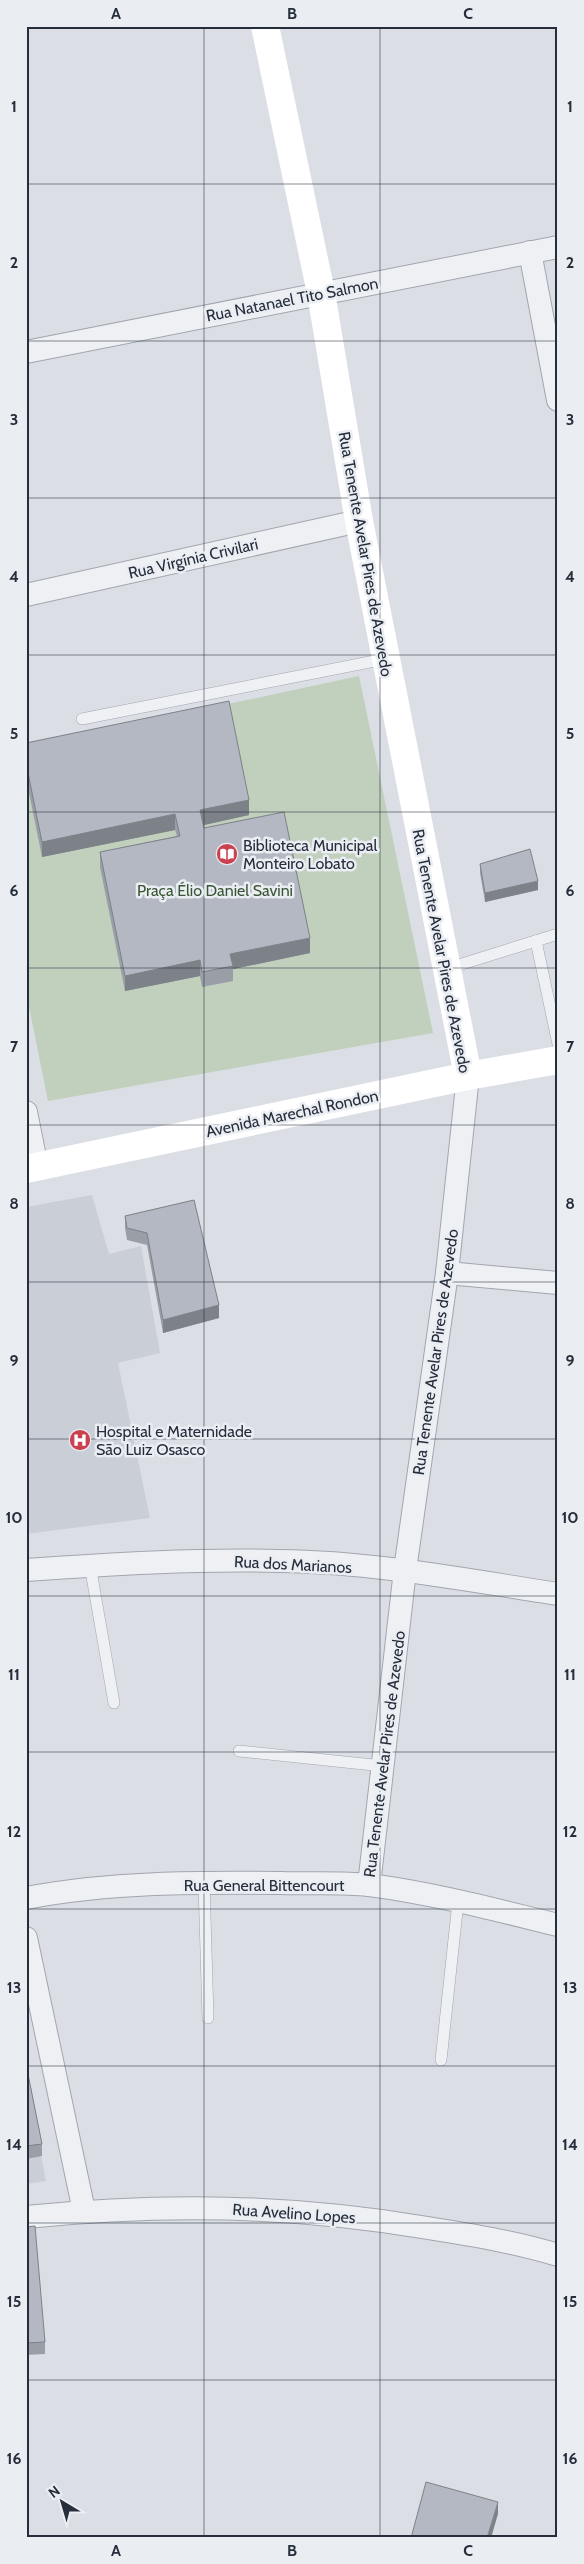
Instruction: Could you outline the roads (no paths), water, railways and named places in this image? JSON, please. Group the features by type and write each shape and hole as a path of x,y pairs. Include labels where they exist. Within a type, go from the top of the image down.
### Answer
{"street":[{"name":"Rua Tenente Avelar Pires de Azevedo","path":"265,26 321,293 359,521 468,1076 447,1273 405,1570 369,1885"},
{"name":"Rua Natanael Tito Salmon","path":"26,352 558,247"},
{"path":"530,252 558,400"},
{"name":"Rua Virgínia Crivilari","path":"26,595 359,521"},
{"name":"Avenida Marechal Rondon","path":"32,1168 468,1076 558,1060"},
{"path":"26,1112 32,1168"},
{"path":"447,1273 558,1283"},
{"name":"Rua dos Marianos","path":"26,1570 154,1561 281,1560 405,1570 558,1594"},
{"name":"Rua General Bittencourt","path":"26,1898 50,1893 134,1886 204,1883 369,1885 458,1902 558,1925"},
{"path":"26,1938 84,2211"},
{"name":"Rua Avelino Lopes","path":"26,2217 84,2211 209,2207 301,2211 390,2222 514,2242 558,2255"}],"lane":[{"path":"82,718 385,659"},
{"path":"446,968 558,934"},
{"path":"536,941 558,1044"},
{"path":"90,1565 114,1703"},
{"path":"239,1751 383,1766"},
{"path":"204,1883 208,2018"},
{"path":"441,2060 458,1902"}],"place":[{"name":"Biblioteca Municipal Monteiro Lobato","path":"227,854"},
{"name":"Hospital e Maternidade São Luiz Osasco","path":"80,1440"}],"park label":[{"name":"Praça Élio Daniel Savini","path":"215,890"}]}
